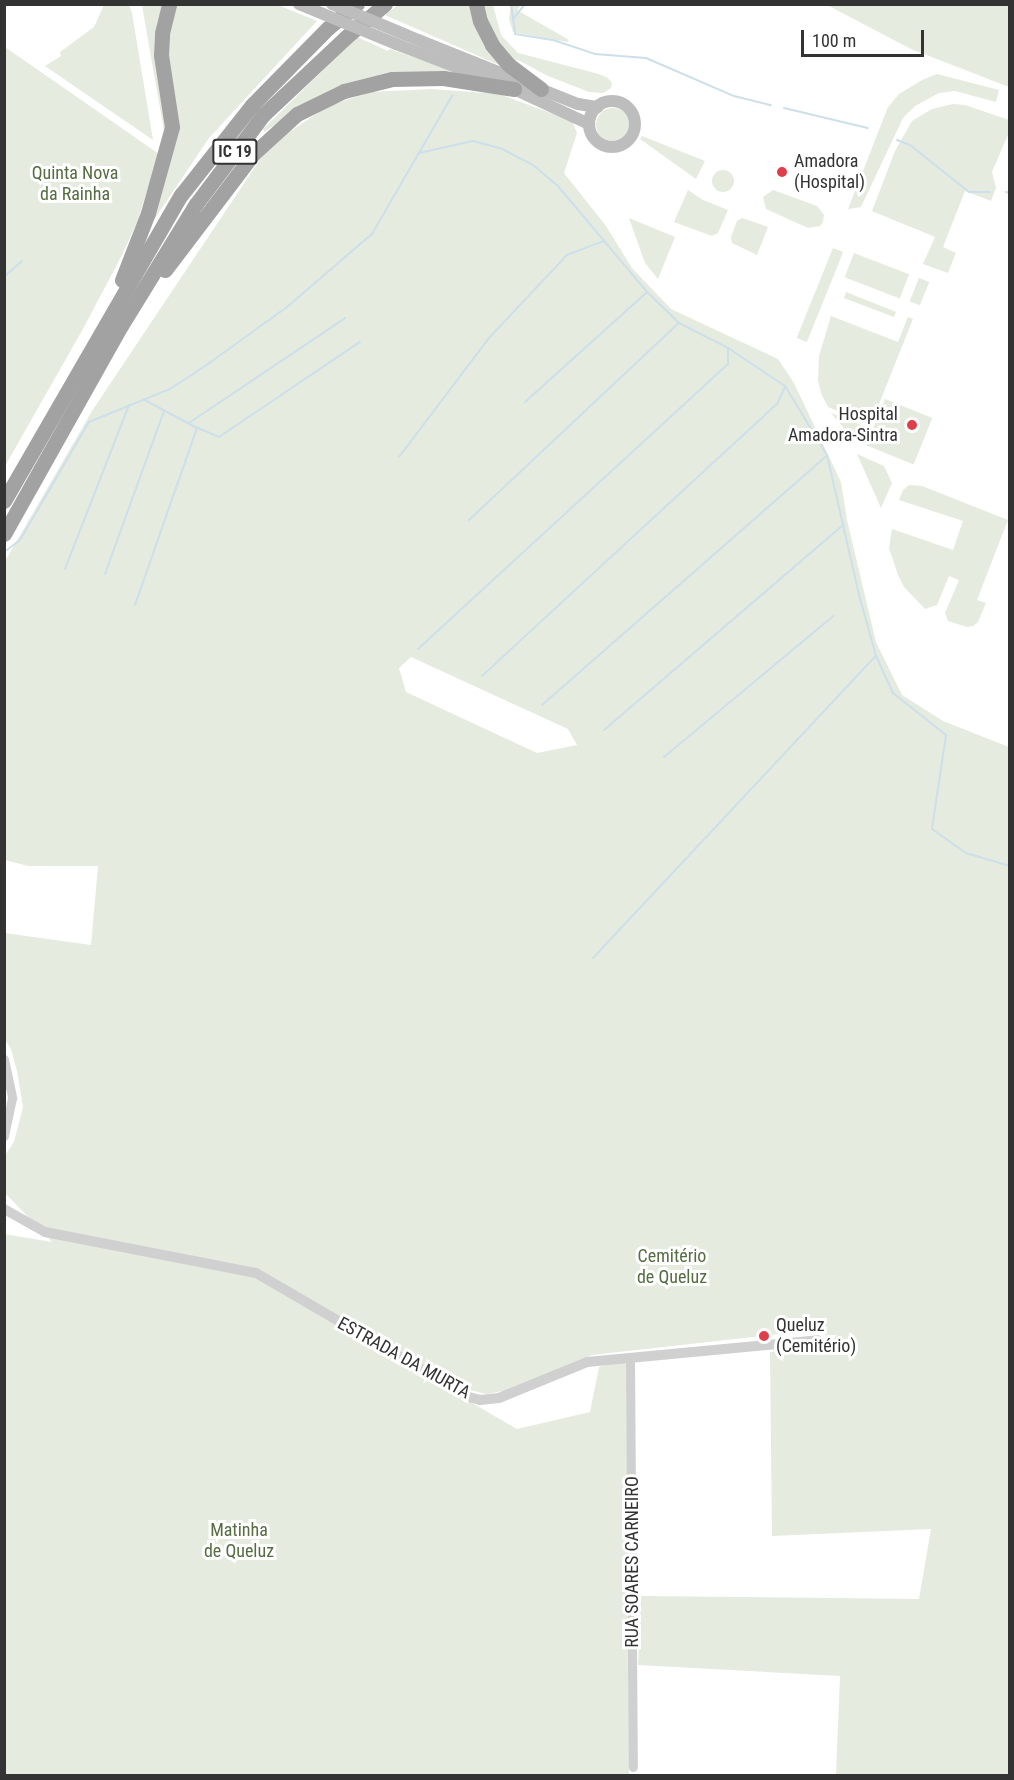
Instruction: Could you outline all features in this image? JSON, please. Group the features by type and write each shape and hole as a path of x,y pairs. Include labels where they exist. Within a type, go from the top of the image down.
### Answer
{"highway":[{"path":"113,325 172,127 161,54 162,33 169,4"},
{"name":"IC 19","path":"4,534 181,195 252,105 328,28 357,4"},
{"name":"IC 19","path":"4,501 113,325 196,204 263,115 385,4"},
{"path":"476,4 480,21 492,45 509,65 541,89"},
{"path":"113,325 252,154 297,114 344,91 392,79 443,78 514,89"}],"main road":[{"path":"299,4 514,89 589,124"},
{"path":"332,4 578,104 598,107 613,101 629,108 636,123 634,133 622,145 607,147 592,135 589,124 598,107"}],"street":[{"path":"4,1059 12,1098 4,1136"},
{"name":"ESTRADA DA MURTA","path":"4,1209 45,1232 256,1273 469,1397 480,1400 499,1398 572,1366 587,1362 818,1340"},
{"name":"RUA SOARES CARNEIRO","path":"630,1357 634,1585 633,1767"}],"green space":[{"path":"104,5 129,5 132,13 153,140 45,66 61,56 60,52 94,27"},
{"path":"142,5 165,5 165,136 148,40"},
{"path":"172,5 278,5 317,21 209,138 141,239 165,171 166,61"},
{"path":"398,5 471,5 499,65 385,15"},
{"path":"482,5 493,5 501,35 518,53 599,74 608,78 612,83 611,88 603,93 589,92 548,76 518,60 513,61 496,41"},
{"path":"511,5 521,5 517,10 569,40 567,42 513,32 509,19"},
{"path":"827,5 1009,5 1009,87 911,49"},
{"path":"357,37 388,51 390,49 462,74 433,74 310,102 264,132 263,129"},
{"name":"Quinta Nova da Rainha","path":"5,47 159,154 137,222 122,255 5,466"},
{"path":"937,74 999,90 996,102 955,91 939,93 915,106 903,118 861,207 848,209 888,107 899,94"},
{"path":"432,89 499,94 572,121 577,133 564,173 606,226 632,268 671,309 778,359 794,383 841,482 847,520 876,642 902,695 943,721 1009,747 1009,1775 836,1775 840,1676 638,1665 641,1596 919,1599 931,1529 772,1536 770,1352 828,1348 824,1329 592,1355 512,1389 487,1394 469,1390 460,1396 517,1429 590,1412 599,1367 630,1357 629,1775 5,1775 4,1234 52,1242 5,1193 5,1155 14,1142 23,1107 17,1071 11,1049 5,1039 5,933 91,945 98,866 28,866 5,860 4,563 92,411 261,158 288,133 328,106 371,92","holes":["411,657 568,729 577,745 537,753 406,692 399,668"]},
{"path":"953,104 965,105 1009,120 1010,130 992,172 996,188 991,201 965,191 943,247 956,253 948,273 923,264 935,237 872,211 895,151 912,121 932,109"},
{"path":"613,108 625,113 630,125 625,137 613,142 601,137 596,125 601,113"},
{"path":"642,136 705,161 696,179 640,139"},
{"path":"719,170 727,170 734,177 734,185 727,192 719,192 712,185 712,177"},
{"path":"688,190 703,200 728,210 718,233 712,236 674,222"},
{"path":"773,190 817,206 824,215 823,222 820,226 808,228 766,209 763,197"},
{"path":"629,218 675,237 658,279 645,263"},
{"path":"742,218 768,227 757,255 732,243 731,237 737,221"},
{"path":"833,248 843,252 807,342 797,338"},
{"path":"854,253 909,274 900,298 845,277"},
{"path":"919,278 929,282 920,305 910,301"},
{"path":"846,292 896,312 894,317 844,298"},
{"path":"831,316 898,342 908,317 913,319 871,424 828,407 821,393 818,380 819,356"},
{"path":"885,399 932,418 914,464 866,445"},
{"path":"831,413 869,428 863,443 853,439"},
{"path":"857,454 884,466 892,483 881,508"},
{"path":"909,485 922,486 1008,520 977,600 986,603 978,622 973,626 967,627 948,621 945,613 959,580 949,576 937,605 925,609 904,587 898,575 889,548 892,529 953,550 963,521 899,500 903,490"}],"waterway":[{"path":"511,4 515,34 553,40 595,54 646,58 734,96 771,105"},
{"path":"513,19 525,4"},
{"path":"7,550 20,540 89,422 170,389 208,364 287,307 372,234 452,96"},
{"path":"784,108 868,128"},
{"path":"897,140 910,145 969,192 990,192"},
{"path":"419,153 473,141 500,148 533,165 557,185 647,292 679,323 728,348 785,386 827,455 859,595 876,656 893,693 946,735 932,829 966,853 1010,866"},
{"path":"1006,192 1010,193"},
{"path":"399,457 489,338 567,255 604,241"},
{"path":"4,277 22,261"},
{"path":"525,402 647,292"},
{"path":"189,423 345,318"},
{"path":"469,520 679,323"},
{"path":"198,428 219,437 360,342"},
{"path":"418,649 728,364 728,348"},
{"path":"482,676 777,404 785,387"},
{"path":"135,605 197,428 143,399"},
{"path":"65,569 129,405"},
{"path":"105,574 164,411"},
{"path":"542,705 826,456"},
{"path":"604,730 844,524"},
{"path":"664,757 833,616"},
{"path":"593,958 876,656"}],"place":[{"name":"Amadora (Hospital)","path":"782,172"},
{"name":"Hospital Amadora-Sintra","path":"912,425"},
{"name":"Queluz (Cemitério)","path":"764,1336"}],"park label":[{"name":"Cemitério de Queluz","path":"672,1267"},
{"name":"Matinha de Queluz","path":"239,1541"}]}
